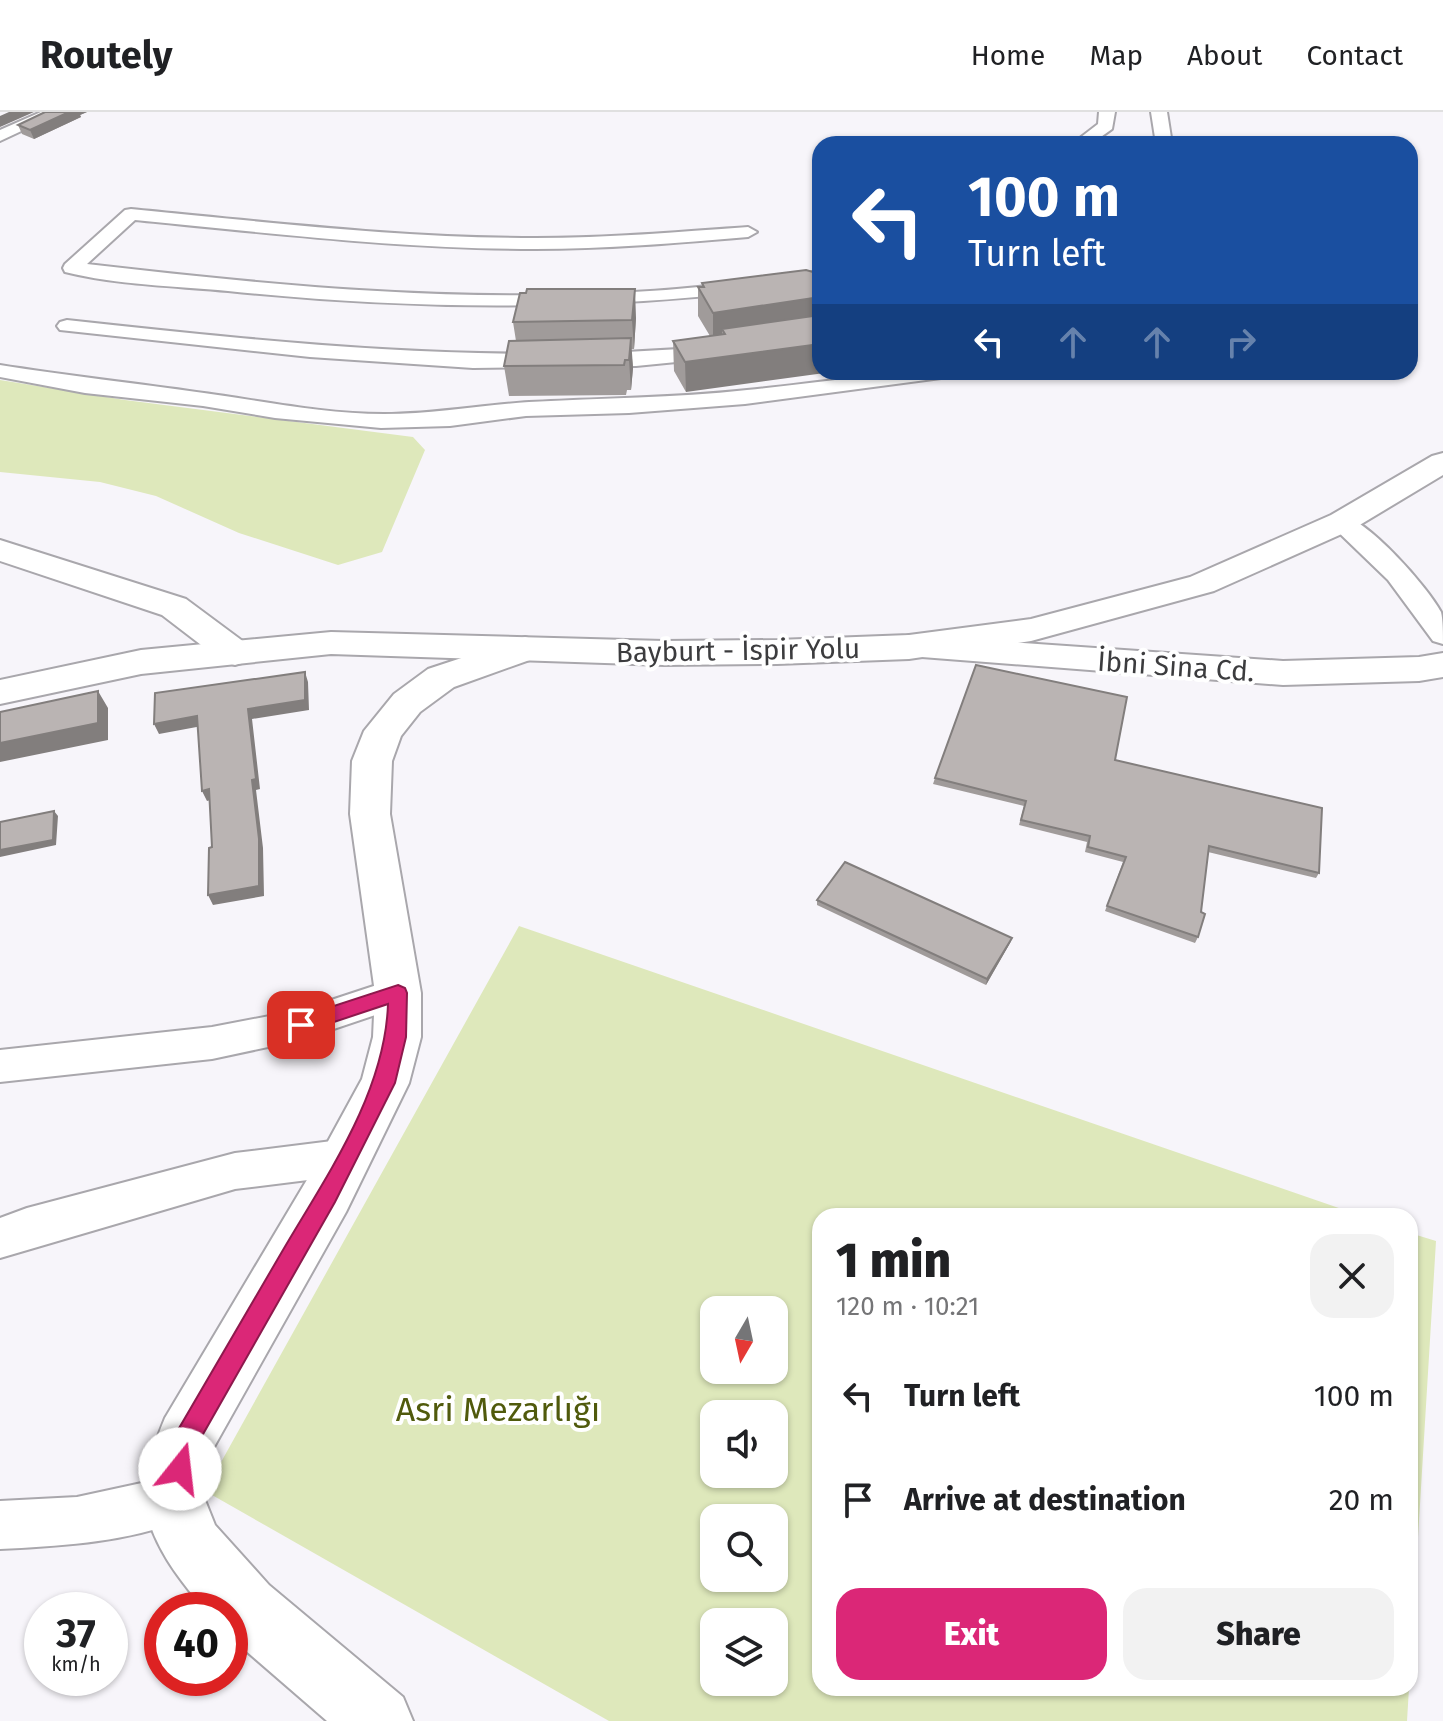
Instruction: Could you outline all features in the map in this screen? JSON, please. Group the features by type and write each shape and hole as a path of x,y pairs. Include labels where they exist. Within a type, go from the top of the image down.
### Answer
{"main road":[{"name":"Bayburt - İspir Yolu","path":"0,692 141,662 331,643 664,653 909,647 1031,630 1202,584 1342,522 1443,462"},
{"path":"0,550 174,607 235,653"},
{"name":"İbni Sina Cd.","path":"909,647 1283,673 1388,671 1443,665"},
{"path":"379,1721 246,1608 192,1547 174,1500 186,1439 348,1157 385,1083 397,1037 398,993 370,814 372,761 383,731 407,703 441,678 525,649"}],"street":[{"path":"0,136 54,112"},
{"path":"1092,136 1106,126 1107,112"},
{"path":"1159,112 1163,136"},
{"path":"748,232 597,242 504,243 380,237 131,214 72,268 249,290 353,298 612,300 756,287 812,278"},
{"path":"67,326 437,361 639,359 745,347"},
{"path":"0,371 85,386 203,399 275,411 381,421 450,419 526,409 629,406 745,397 878,380"},
{"path":"1342,522 1372,545 1400,576 1443,635"},
{"path":"0,1066 212,1043 301,1025 398,993"},
{"path":"0,1238 235,1171 348,1157"},
{"path":"0,1525 77,1521 174,1500"}],"green space":[{"path":"0,380 125,400 413,437 425,450 382,552 338,565 239,533 156,496 100,482 0,472"},
{"name":"Asri Mezarlığı","path":"519,926 1339,1208 812,1208 812,1696 1409,1696 1407,1721 609,1721 205,1491"},
{"path":"1418,1235 1436,1241 1418,1537"}],"building":[{"path":"45,112 69,112 30,130 18,125"},
{"path":"806,270 812,272 812,298 713,313 698,287 704,287 702,283"},
{"path":"527,289 635,289 632,320 513,322 520,293 526,293"},
{"path":"812,316 812,345 685,362 673,341 725,334 722,329"},
{"path":"631,338 629,360 625,360 624,365 504,366 509,341"},
{"path":"976,665 1127,697 1115,760 1322,808 1319,873 1209,846 1201,912 1205,914 1198,937 1107,906 1126,857 1088,847 1090,836 1021,820 1026,801 935,778"},
{"path":"305,672 305,700 248,709 256,779 252,780 259,839 259,886 208,895 209,848 212,847 209,789 202,791 197,716 154,724 155,693"},
{"path":"98,691 98,723 0,743 0,712"},
{"path":"54,811 53,840 0,850 0,822"},
{"path":"845,862 1012,938 987,979 817,900"}],"route":[{"path":"180,1469 186,1439 327,1195 385,1083 397,1037 398,993 301,1025"}]}
